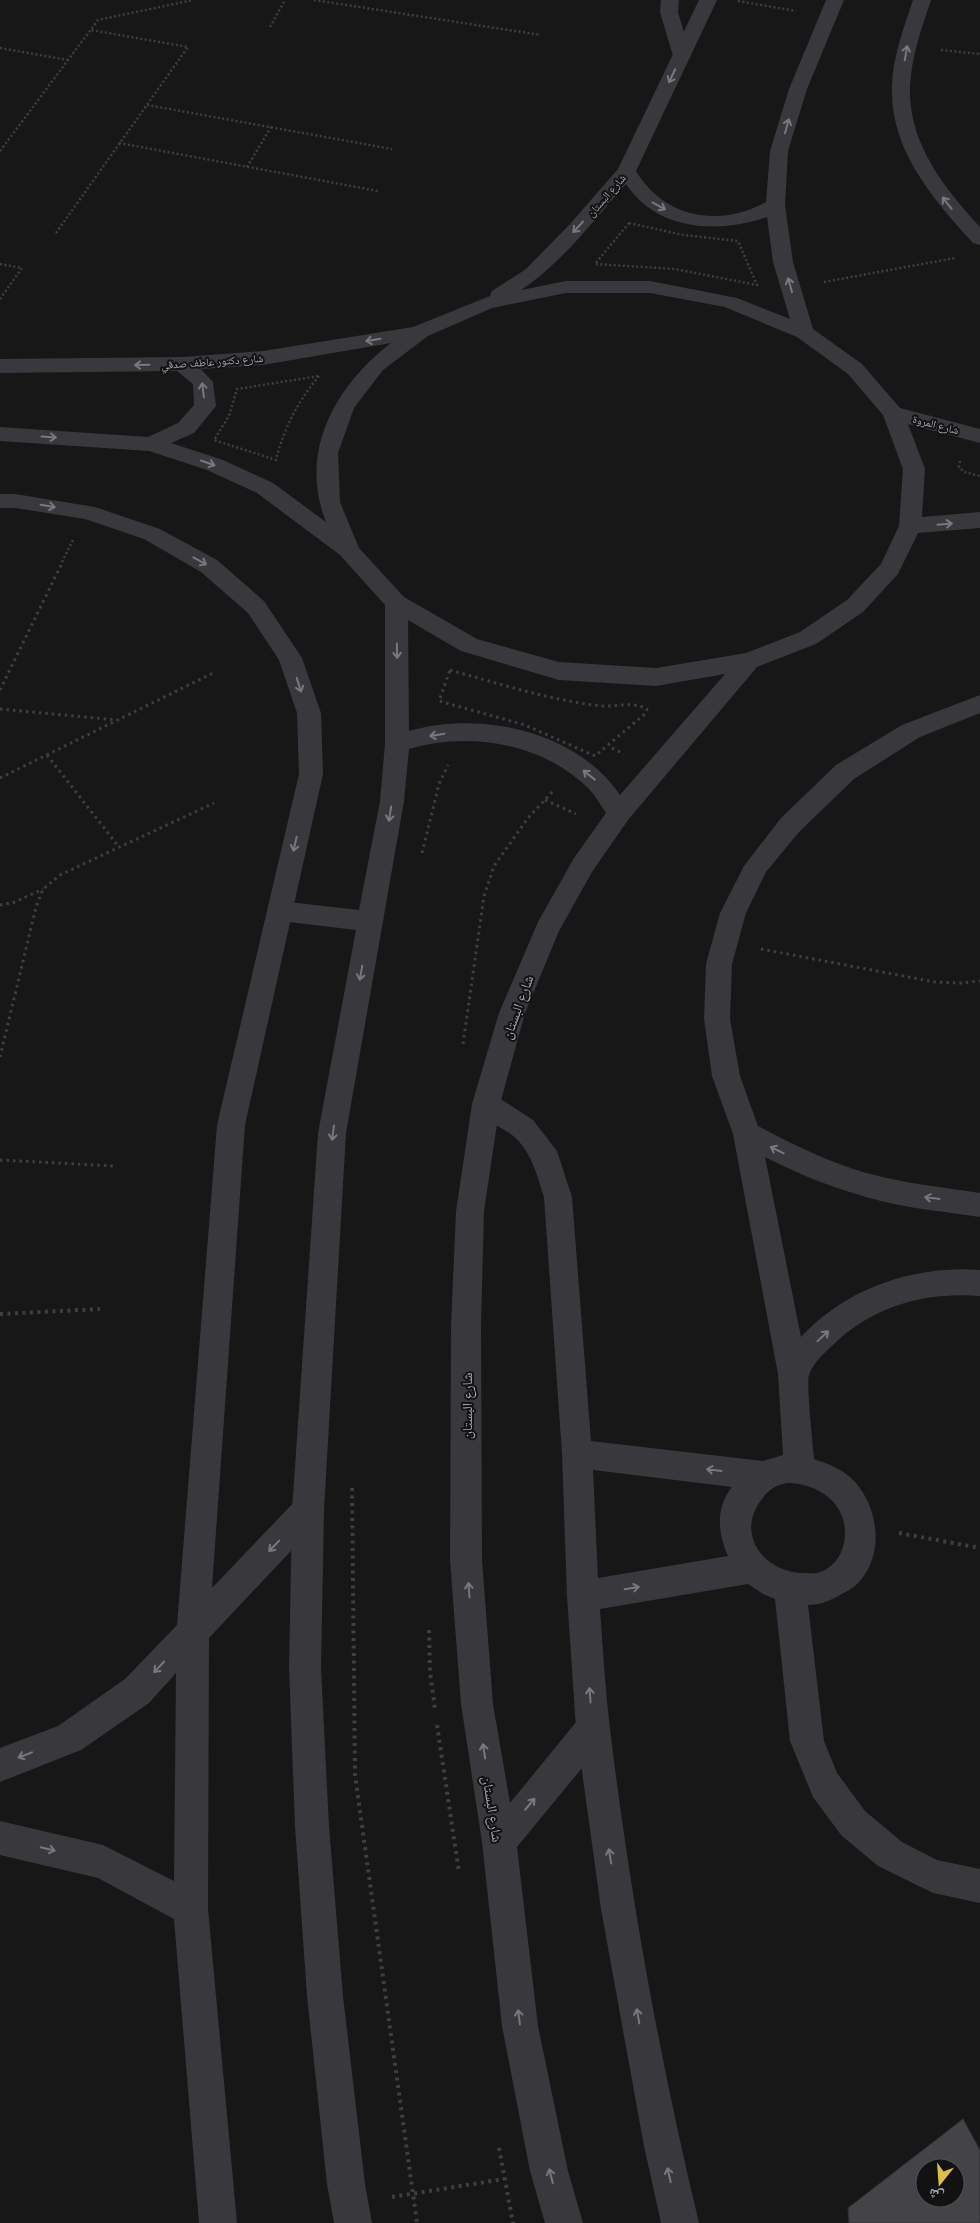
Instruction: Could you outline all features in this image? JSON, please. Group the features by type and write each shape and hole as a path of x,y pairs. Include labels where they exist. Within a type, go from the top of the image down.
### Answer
{"street":[{"path":"670,0 669,12 682,56"},
{"name":"شارع البستان","path":"487,303 533,273 577,228 627,172 708,0"},
{"path":"922,0 907,46 900,86 902,120 919,162 947,204 980,239"},
{"path":"804,332 783,262 775,205 779,151 798,89 832,8"},
{"path":"627,172 640,192 656,206 680,216 708,221 736,220 761,214 775,205"},
{"path":"0,434 151,444 215,466 265,488 349,551 396,603 469,646 559,672 656,677 749,661 808,638 855,606 890,568 910,526 914,468 892,413 855,369 804,332 730,302 650,287 566,287 487,303 421,332 376,366 344,407 328,453 329,502 349,551"},
{"name":"شارع دكتور عاطف صدقي","path":"0,366 182,364 264,358 421,332"},
{"path":"151,444 186,428 205,406 203,382 182,364"},
{"name":"شارع المروة","path":"892,413 980,436"},
{"path":"0,501 15,501 86,512 152,534 209,566 256,607 290,658 309,713 311,774 230,1125 193,1631 191,1909 218,2223"},
{"path":"910,526 980,520"},
{"path":"352,2214 325,1996 312,1826 306,1668 308,1510 332,1133 389,821 397,744 396,603"},
{"name":"شارع البستان","path":"564,2223 550,2171 520,2026 499,1842 477,1704 466,1560 466,1326 470,1211 486,1104 512,1012 547,929 584,865 619,813 749,661"},
{"path":"799,1468 792,1374 747,1134 726,1076 717,1019 719,964 733,912 757,866 790,825 845,772 911,731 980,704"},
{"path":"397,744 440,733 484,732 527,740 566,757 598,782 619,813"},
{"path":"280,911 370,922"},
{"path":"486,1104 523,1128 547,1160 558,1198 577,1454 583,1596 593,1728 618,1909 662,2146 680,2223"},
{"path":"747,1134 811,1166 845,1178 898,1192 980,1205"},
{"path":"792,1374 812,1346 836,1323 864,1305 896,1291 929,1283 964,1280 980,1283"},
{"path":"577,1454 763,1476"},
{"path":"799,1468 825,1478 846,1494 856,1510 861,1527 858,1554 843,1576 819,1589 790,1590 775,1585 751,1568 737,1544 735,1517 744,1493 763,1476 780,1470 799,1468"},
{"path":"0,1764 68,1738 137,1691 308,1510"},
{"path":"583,1596 751,1568"},
{"path":"790,1590 807,1741 825,1785 853,1823 890,1854 933,1876 980,1886"},
{"path":"499,1842 593,1728"},
{"path":"0,1838 103,1862 191,1909"}],"path":[{"path":"0,151 98,20 193,0"},
{"path":"270,27 285,0"},
{"path":"314,0 541,35"},
{"path":"732,0 832,8"},
{"path":"56,233 188,47 90,30"},
{"path":"907,46 980,54"},
{"path":"0,48 68,60"},
{"path":"147,104 392,149"},
{"path":"247,167 271,127"},
{"path":"119,143 378,191"},
{"path":"0,145 5,144"},
{"path":"629,223 683,235 738,241 757,285 675,269 595,264 629,223"},
{"path":"791,288 961,257"},
{"path":"0,264 22,268 0,299"},
{"path":"319,376 302,396 289,416 280,438 276,460 214,440 227,424 235,406 237,388 319,376"},
{"path":"0,690 86,512"},
{"path":"0,778 213,673"},
{"path":"0,709 117,720"},
{"path":"47,755 119,847"},
{"path":"420,861 439,784 450,761"},
{"path":"461,1054 484,896 494,866 528,818 558,786"},
{"path":"0,904 15,902 43,889 60,875 214,803"},
{"path":"0,1057 36,907 43,889"},
{"path":"725,942 936,982 962,983 980,981"},
{"path":"0,1160 114,1166"},
{"path":"0,1314 100,1309"},
{"path":"352,1486 355,1775 417,2223"},
{"path":"861,1527 980,1548"},
{"path":"429,1624 430,1672 435,1711"},
{"path":"437,1721 459,1877"},
{"path":"497,2140 513,2223"},
{"path":"352,2214 413,2194 550,2171"}],"building":[{"path":"963,2119 980,2150 980,2223 849,2223 848,2208"}]}
